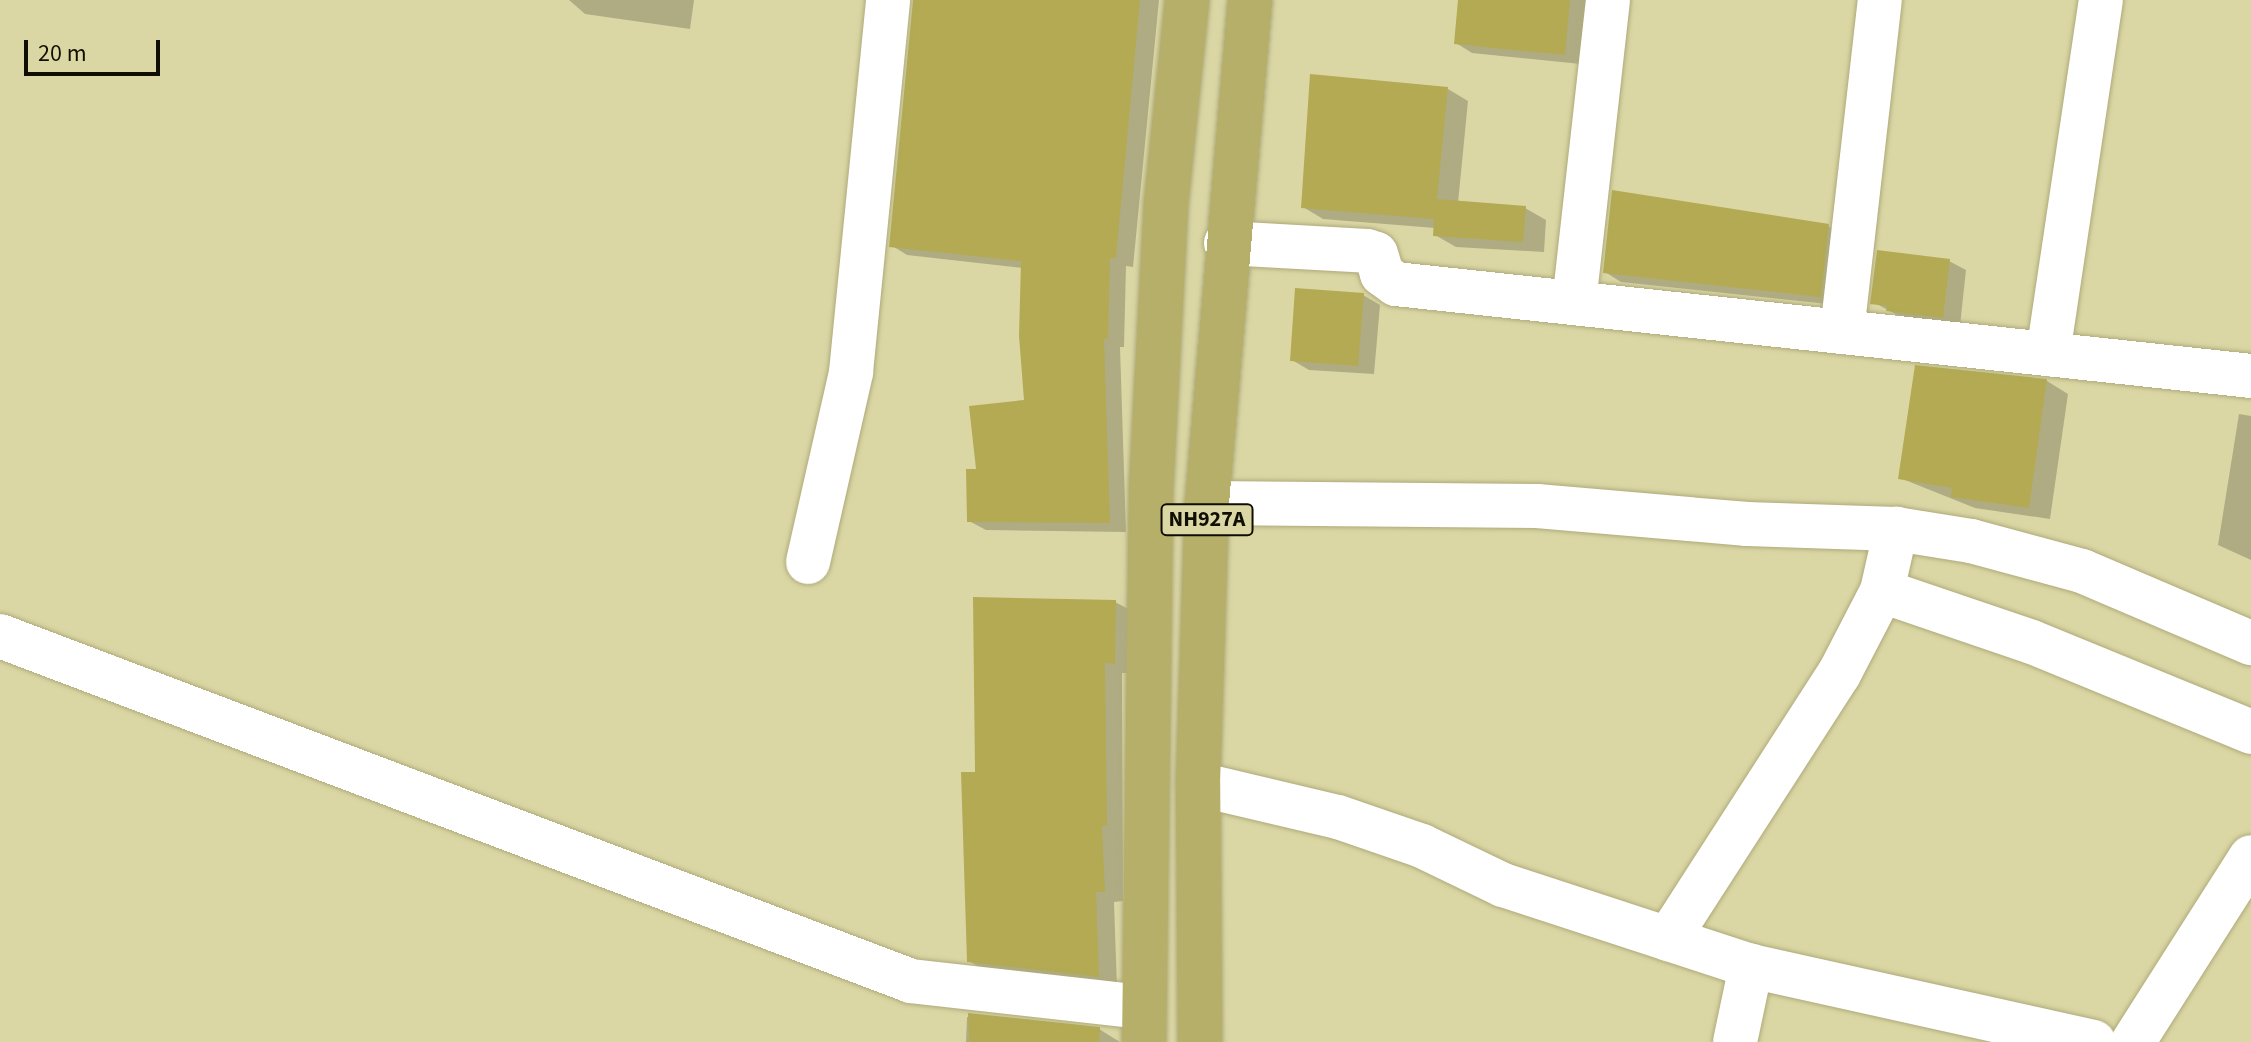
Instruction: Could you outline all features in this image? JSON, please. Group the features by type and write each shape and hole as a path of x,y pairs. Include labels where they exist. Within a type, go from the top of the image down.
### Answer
{"highway":[{"name":"NH927A","path":"1144,1024 1155,426 1166,204 1187,0"},
{"name":"NH927A","path":"1200,1042 1198,784 1207,503 1226,243 1250,0"},
{"path":"1151,709 1199,708"},
{"path":"1148,863 1199,863"}],"street":[{"path":"808,562 851,372 888,0"},
{"path":"1574,303 1608,0"},
{"path":"1842,332 1880,0"},
{"path":"2048,354 2101,0"},
{"path":"1226,243 1367,251 1376,254 1382,274 1396,284 2251,376"},
{"path":"1207,503 1537,506 1747,524 1896,529 1971,541 2082,571 2251,643"},
{"path":"1668,939 1839,674 1882,591 1896,529"},
{"path":"1882,591 2032,642 2251,732"},
{"path":"0,636 898,976 1144,1024"},
{"path":"1198,784 1338,817 1422,846 1503,885 1751,966 2094,1042"},
{"path":"2133,1042 2251,857"},
{"path":"1735,1042 1751,966"}],"building":[{"path":"913,0 1140,0 1116,258 1110,258 1108,339 1104,339 1110,523 967,522 966,469 976,469 969,406 1024,400 1019,336 1021,261 889,247"},
{"path":"1458,0 1570,0 1565,55 1454,44"},
{"path":"1310,74 1448,87 1437,199 1526,206 1523,242 1433,236 1434,219 1301,208"},
{"path":"1612,190 1829,224 1821,297 1603,273"},
{"path":"1877,250 1950,259 1943,318 1886,311 1887,306 1870,304"},
{"path":"1295,288 1364,293 1358,366 1290,361"},
{"path":"1915,365 2047,379 2029,508 1951,497 1952,488 1898,479"},
{"path":"973,597 1116,600 1115,664 1105,663 1107,825 1102,826 1105,892 1096,892 1099,977 967,962 961,772 975,772"},
{"path":"968,1013 1100,1027 1099,1042 969,1042"}]}
